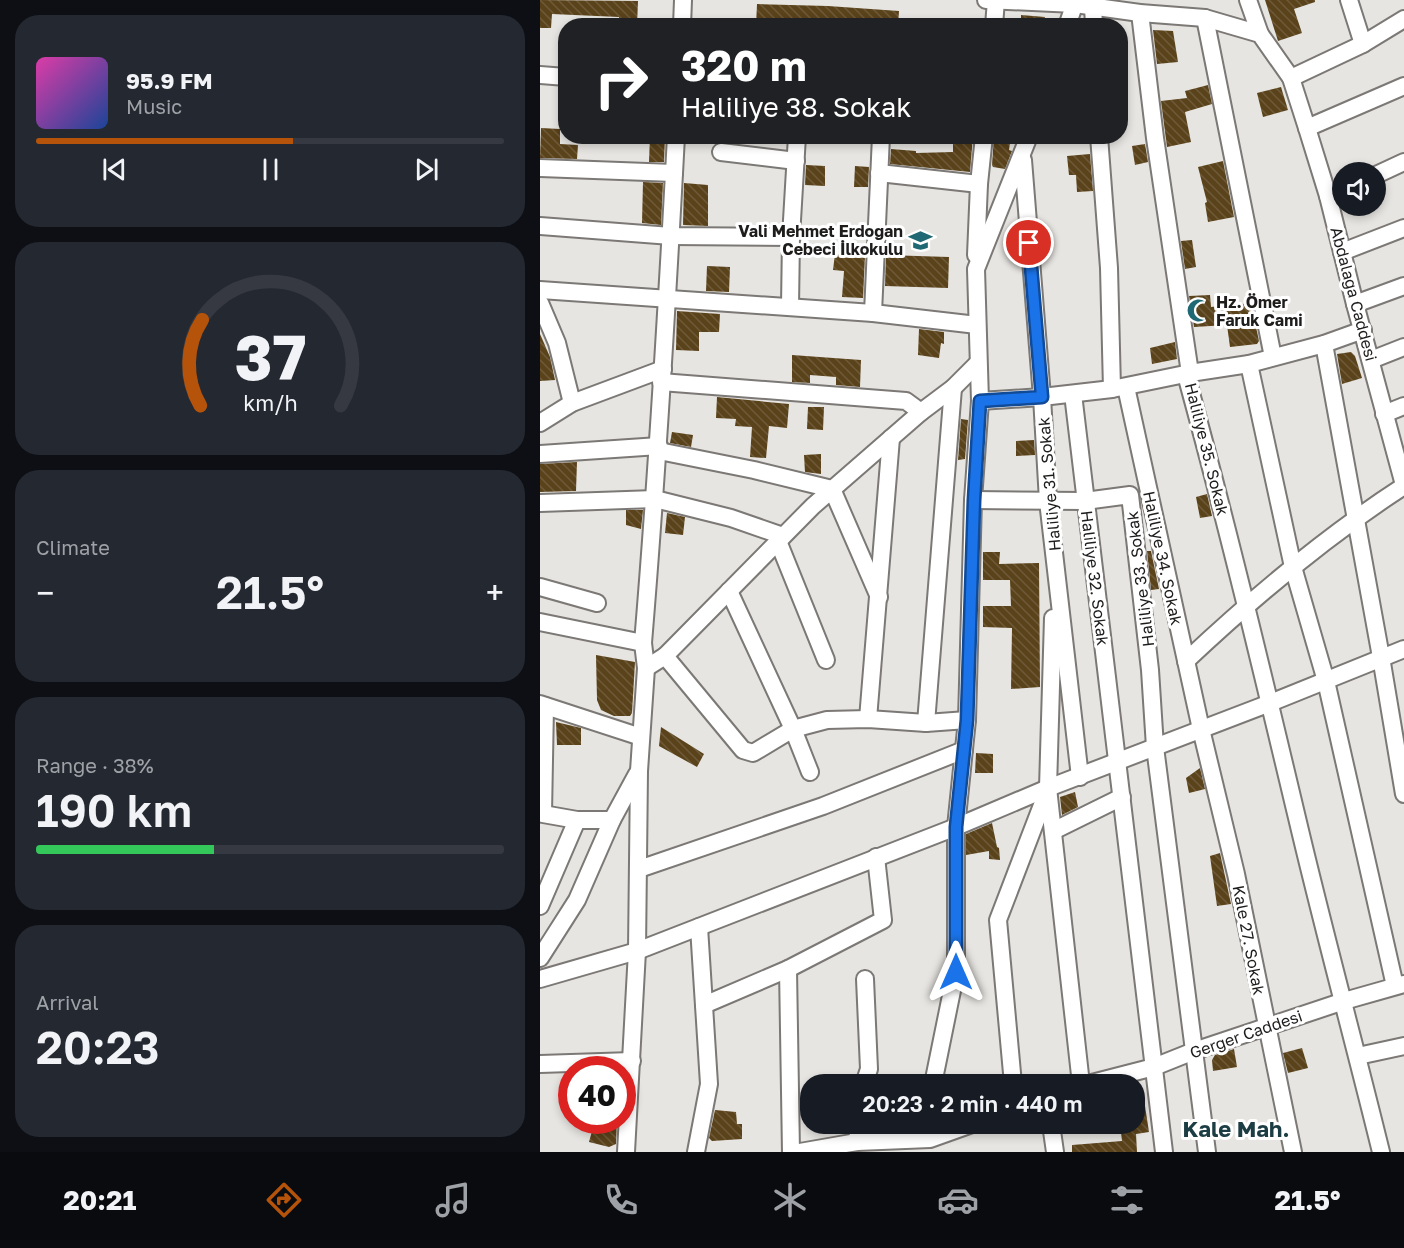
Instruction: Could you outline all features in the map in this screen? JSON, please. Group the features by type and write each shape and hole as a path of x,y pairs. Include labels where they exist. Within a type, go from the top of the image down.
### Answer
{"street":[{"path":"682,18 683,0"},
{"path":"986,0 1075,2 1140,13 1205,18 1260,34"},
{"path":"995,18 996,0"},
{"name":"Abdalağa Caddesi","path":"1248,0 1260,34 1291,78 1307,128 1332,186"},
{"path":"1349,0 1364,44"},
{"path":"1070,18 1075,2"},
{"path":"1093,6 1094,18"},
{"name":"Haliliye 35. Sokak","path":"1140,13 1155,138 1190,373 1188,382 1247,604 1380,1152"},
{"path":"1205,18 1273,357"},
{"path":"1291,78 1364,44 1404,19"},
{"path":"540,75 558,76"},
{"path":"1307,128 1404,86"},
{"path":"632,1056 639,869 639,771 646,668 644,644 659,449 676,144"},
{"path":"790,307 791,237 797,144"},
{"path":"873,313 881,144"},
{"path":"935,1074 956,972 956,827 967,720 974,500 980,401 976,269 979,184 983,144"},
{"path":"976,269 1026,144"},
{"name":"Haliliye 34. Sokak","path":"1100,144 1119,388 1149,492 1201,729"},
{"path":"721,152 796,161"},
{"name":"Haliliye 31. Sokak","path":"1022,155 1042,397 1048,501 1080,777"},
{"path":"1386,170 1404,162"},
{"path":"540,168 674,173"},
{"path":"879,173 979,184"},
{"name":"Abdalağa Caddesi","path":"1338,216 1342,252 1355,304 1403,477"},
{"path":"540,226 671,236 791,237"},
{"path":"1342,252 1404,228"},
{"path":"1355,304 1404,286"},
{"path":"540,290 873,313 977,326"},
{"path":"540,303 557,343 572,403"},
{"path":"980,401 1119,388 1190,373 1249,364 1324,344 1363,330"},
{"path":"1324,344 1382,657 1404,794"},
{"path":"1371,360 1404,347"},
{"path":"646,668 664,656 832,489 921,412 953,388 978,363"},
{"path":"1249,364 1293,567 1326,681 1400,985"},
{"path":"540,423 572,403 662,376 906,401 921,412"},
{"path":"926,723 953,388"},
{"name":"Haliliye 32. Sokak","path":"1073,394 1164,1152"},
{"path":"1384,414 1404,406"},
{"path":"868,720 891,438"},
{"path":"540,454 659,449 832,489"},
{"path":"1186,661 1247,604 1403,477"},
{"path":"832,489 879,597"},
{"path":"1130,495 1149,492"},
{"name":"Haliliye 33. Sokak","path":"974,500 1085,501 1130,495 1150,670 1155,747 1207,1152"},
{"path":"540,503 655,499 731,518 781,539 826,660"},
{"path":"1055,560 1048,788 1080,1074"},
{"path":"540,587 597,603"},
{"path":"729,591 794,729 810,772"},
{"path":"540,622 644,644"},
{"path":"540,979 637,951 1404,649"},
{"path":"664,656 743,750 753,753 794,729 827,720 926,723 967,720"},
{"path":"612,820 577,820 542,814 543,705 641,737"},
{"name":"Kale 27. Sokak","path":"1201,729 1236,874 1293,1152"},
{"path":"639,869 823,806 964,750"},
{"path":"540,958 577,900 612,820 639,771"},
{"path":"1012,1074 998,920 1048,788"},
{"path":"1053,831 1122,797"},
{"path":"577,820 542,896 577,900"},
{"path":"704,1005 788,969 883,920 876,857"},
{"path":"696,1152 709,1084 699,927"},
{"path":"788,969 791,1152"},
{"path":"865,979 867,1074"},
{"name":"Gerger Caddesi","path":"1127,1074 1154,1067 1194,1051 1344,1001 1400,985"},
{"path":"1358,1056 1404,1046"},
{"path":"540,1064 558,1063"},
{"path":"626,1152 627,1134"},
{"path":"857,1142 858,1134"},
{"path":"800,1152 857,1142 914,1147 944,1134"},
{"path":"1052,1134 1055,1152"}],"building":[{"path":"540,0 638,1 637,18 552,14 551,28 540,28"},
{"path":"1265,0 1315,0 1315,2 1294,9 1302,33 1278,41"},
{"path":"757,4 899,11 899,18 756,18"},
{"path":"1021,15 1045,17 1045,18 1021,18"},
{"path":"1153,30 1173,31 1178,62 1157,64"},
{"path":"1208,85 1212,104 1185,112 1191,142 1167,147 1161,101 1187,98 1185,91"},
{"path":"1281,87 1288,110 1263,117 1257,93"},
{"path":"541,128 558,129 558,144 578,145 577,159 540,158"},
{"path":"650,144 665,144 664,162 649,162"},
{"path":"953,144 972,144 970,172 890,164 891,149 916,151 916,153 953,152"},
{"path":"993,144 1010,144 1009,150 1012,151 1005,169 992,165"},
{"path":"1145,144 1148,162 1135,165 1132,146"},
{"path":"1090,154 1093,191 1077,192 1076,175 1069,175 1067,156"},
{"path":"1223,161 1234,217 1208,222 1205,203 1207,202 1198,167"},
{"path":"806,165 825,166 825,186 805,185"},
{"path":"855,166 869,167 868,187 854,187"},
{"path":"643,182 663,183 661,225 642,223"},
{"path":"684,183 708,185 708,226 683,225"},
{"path":"1192,240 1196,267 1185,269 1181,241"},
{"path":"835,254 865,256 863,298 842,297 844,271 833,270"},
{"path":"886,255 949,257 948,288 885,286"},
{"path":"707,266 730,267 729,292 706,291"},
{"path":"1210,295 1211,307 1251,303 1259,341 1257,344 1230,347 1227,325 1194,327 1189,296"},
{"path":"677,311 720,314 719,332 699,332 699,351 676,350"},
{"path":"919,329 944,332 944,344 941,343 939,358 918,355"},
{"path":"540,334 550,357 555,380 540,381"},
{"path":"1175,342 1177,359 1152,364 1150,348"},
{"path":"1351,352 1355,356 1362,378 1342,384 1337,354"},
{"path":"792,355 861,360 860,387 836,385 836,377 810,375 810,383 792,382"},
{"path":"717,397 789,404 787,428 769,426 766,458 750,457 752,427 735,426 736,419 716,418"},
{"path":"808,407 824,407 823,430 807,429"},
{"path":"961,419 968,420 965,459 958,460"},
{"path":"672,432 693,435 691,447 670,443"},
{"path":"1034,440 1035,455 1016,456 1016,441"},
{"path":"821,454 821,474 805,472 804,455"},
{"path":"577,462 576,491 540,492 540,464"},
{"path":"1207,494 1212,516 1200,518 1196,497"},
{"path":"626,510 643,510 641,529 626,525"},
{"path":"667,513 685,517 683,535 665,533"},
{"path":"1147,551 1151,551 1159,589 1151,590"},
{"path":"983,552 1000,552 999,564 1039,563 1040,687 1011,689 1012,628 983,627 983,606 1011,606 1010,580 983,580"},
{"path":"596,655 635,662 630,716 614,716 601,710 597,700"},
{"path":"556,722 581,728 581,745 557,745"},
{"path":"661,727 704,754 697,767 659,746"},
{"path":"976,753 993,754 993,773 975,773"},
{"path":"1200,768 1205,789 1189,793 1186,778"},
{"path":"1075,792 1078,807 1062,815 1060,797"},
{"path":"992,823 1000,860 989,859 989,851 966,855 966,834"},
{"path":"1220,853 1231,904 1217,906 1210,856"},
{"path":"1302,1048 1308,1068 1288,1073 1283,1053"},
{"path":"1234,1049 1237,1067 1213,1071 1212,1060 1215,1055"},
{"path":"1145,1106 1149,1132 1145,1133"},
{"path":"715,1110 736,1112 737,1124 742,1124 742,1139 712,1141 709,1138"},
{"path":"591,1134 616,1134 616,1144 609,1147 589,1142"},
{"path":"1121,1134 1136,1134 1137,1152 1072,1152 1072,1145 1122,1141"}],"place":[{"name":"Vali Mehmet Erdoğan Cebeci İlkokulu","path":"921,240"},
{"name":"Hz. Ömer Faruk Cami","path":"1198,311"}],"district":[{"name":"Kale Mah.","path":"1236,1128"}],"route":[{"path":"956,972 956,827 967,720 974,500 980,401 1042,397 1029,243"}]}
